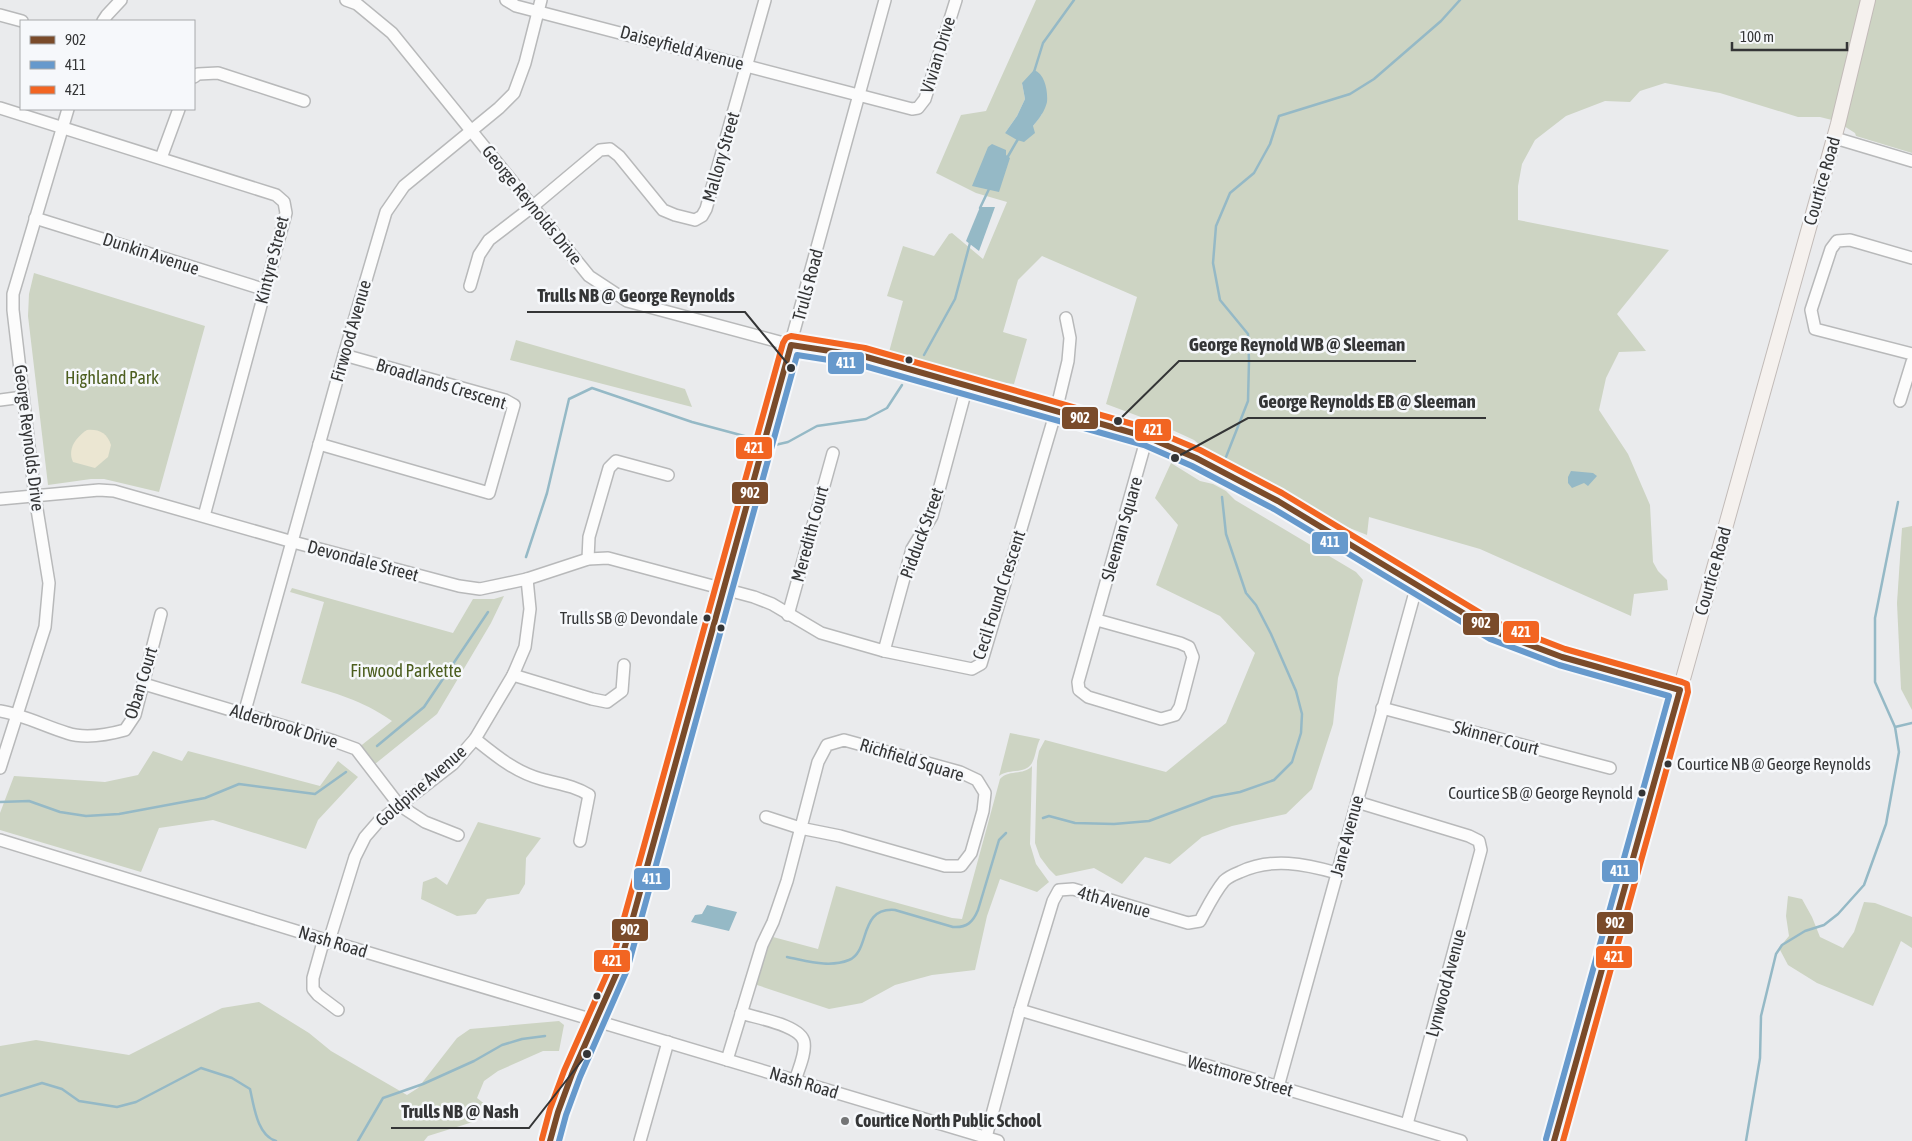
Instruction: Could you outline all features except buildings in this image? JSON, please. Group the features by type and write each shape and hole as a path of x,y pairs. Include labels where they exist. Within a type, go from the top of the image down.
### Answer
{"main road":[{"name":"Courtice Road","path":"1554,1141 1834,138 1868,0"}],"street":[{"path":"104,20 121,0"},
{"name":"George Reynolds Drive","path":"346,0 357,4 392,33 589,276 627,301 791,345 863,356 1148,437 1196,458 1278,501 1493,631 1522,644 1680,690"},
{"name":"Daiseyfield Avenue","path":"506,0 516,6 540,6 748,65 860,94"},
{"name":"Mallory Street","path":"532,207 600,150 610,149 619,156 663,210 695,220 702,216 706,209 748,65 765,0"},
{"name":"Trulls Road","path":"550,1141 572,1074 620,968 885,0"},
{"name":"Vivian Drive","path":"860,94 912,109 918,108 922,104 956,0"},
{"name":"Firwood Avenue","path":"244,714 344,354 386,212 404,186 471,129 499,108 514,93 525,63 540,6"},
{"path":"0,16 20,21"},
{"path":"195,76 198,74 218,73 304,101"},
{"name":"Kintyre Street","path":"0,108 276,195 284,202 286,213 204,516"},
{"name":"George Reynolds Drive","path":"0,768 45,627 48,582 35,497 13,310 13,294 68,110"},
{"path":"161,158 179,110"},
{"path":"1834,138 1912,161"},
{"path":"470,286 479,254 489,240 532,207"},
{"name":"Dunkin Avenue","path":"35,218 266,290"},
{"path":"1912,258 1850,240 1837,241 1832,249 1811,310 1815,329 1912,354"},
{"name":"Cecil Found Crescent","path":"724,589 772,604 821,633 884,651 972,669 981,664 1056,411 1068,361 1070,338 1066,318"},
{"name":"Broadlands Crescent","path":"320,444 489,493 514,405 505,400 344,354"},
{"path":"1900,401 1912,362"},
{"name":"Pidduck Street","path":"884,651 912,549 932,516 967,386"},
{"path":"0,400 23,397"},
{"name":"Sleeman Square","path":"1097,620 1190,647 1193,657 1180,707 1175,715 1161,719 1088,697 1079,690 1078,682 1148,437"},
{"name":"Meredith Court","path":"788,615 833,453"},
{"path":"588,559 589,537 609,468 616,461 668,475"},
{"name":"Devondale Street","path":"0,500 99,490 114,491 293,542 459,586 480,589 527,579 588,559 608,558 724,589"},
{"name":"Goldpine Avenue","path":"338,1010 318,995 313,988 313,978 322,946 329,941 355,857 365,836 378,822 452,764 475,739 514,674 524,647 530,609 527,579"},
{"name":"Jane Avenue","path":"1278,1087 1417,585"},
{"name":"Oban Court","path":"17,714 69,734 105,735 125,730 135,715 161,614"},
{"path":"514,674 607,702 622,691 624,665"},
{"name":"Alderbrook Drive","path":"144,684 334,741 356,750 399,805 425,822 458,835"},
{"name":"Skinner Court","path":"1382,708 1610,768"},
{"path":"0,711 17,714"},
{"path":"475,739 503,762 539,779 577,788 589,795 580,841"},
{"name":"Richfield Square","path":"727,1060 762,945 773,922 787,881 800,828 818,762 827,745 844,740 960,772 977,780 985,793 983,811 971,854 961,866 946,866 840,836 800,828"},
{"name":"Lynwood Avenue","path":"1357,802 1468,836 1479,841 1481,850 1408,1124"},
{"path":"766,817 800,828"},
{"name":"Nash Road","path":"0,840 329,941 998,1141"},
{"name":"4th Avenue","path":"986,1137 1020,1010 1053,901 1059,890 1073,889 1188,923 1200,921 1225,879 1250,867 1274,863 1298,864 1337,873"},
{"name":"Westmore Street","path":"1020,1010 1461,1141"},
{"path":"741,1013 794,1029 801,1034 804,1048 795,1081"},
{"path":"640,1141 668,1042"}],"green space":[{"path":"1036,0 1912,0 1912,153 1856,136 1855,133 1836,121 1820,117 1798,117 1720,93 1665,83 1640,91 1630,102 1605,101 1566,116 1535,140 1522,164 1518,186 1518,220 1669,250 1617,314 1646,351 1619,352 1606,378 1599,410 1628,454 1650,505 1653,562 1658,571 1667,580 1668,590 1634,594 1631,616 1480,549 1369,517 1367,535 1347,527 1240,466 1229,463 1208,452 1194,440 1157,423 1106,404 1137,297 1042,256 1018,280 1003,332 1027,339 1014,384 981,380 889,352 903,301 887,296 903,246 934,256 949,234 952,233 983,259 1007,202 976,193 936,173 961,115 986,111","holes":["1022,83 1042,114 1033,126 1005,133 1017,116 1025,99"]},
{"name":"Highland Park","path":"34,273 205,326 159,492 104,479 48,485 28,316 29,294"},
{"path":"516,340 685,389 692,407 510,360"},
{"path":"1171,463 1200,481 1213,484 1226,491 1235,500 1356,572 1363,580 1338,678 1333,724 1312,789 1286,814 1232,826 1202,837 1170,864 1145,857 1122,884 1094,868 1056,876 1040,857 1035,843 1037,761 1039,751 1045,740 1166,772 1226,723 1255,653 1220,616 1156,585 1178,525 1155,498"},
{"path":"1912,526 1912,710 1901,689 1897,603 1902,528"},
{"name":"Firwood Parkette","path":"292,588 453,633 473,599 494,599 504,596 491,623 437,714 375,764 358,748 392,721 359,702 301,683 324,602 290,592"},
{"path":"1010,733 1040,739 1029,767 1007,772 999,776"},
{"path":"153,751 182,761 188,751 320,786 338,761 358,777 318,820 306,849 213,820 159,828 141,872 0,830 0,813 14,776 105,782 138,775"},
{"path":"1032,766 1030,844 1036,864 1049,882 1037,892 1000,879 987,916 975,970 932,975 895,985 862,1003 829,1009 754,984 773,937 818,949 836,886 952,918 962,919 1000,779 1007,774 1024,771"},
{"path":"478,822 541,838 526,858 525,884 519,894 487,899 476,914 457,916 421,899 423,882 436,877 447,885"},
{"path":"1788,896 1802,899 1820,937 1843,948 1854,932 1864,902 1875,903 1912,917 1912,948 1901,941 1873,1006 1817,983 1788,965 1779,948 1789,936 1786,916"},
{"path":"259,1002 309,1033 331,1051 407,1095 418,1088 457,1038 470,1029 559,1021 564,1025 559,1051 543,1051 498,1071 484,1081 477,1098 486,1105 476,1121 428,1136 424,1141 0,1141 0,1046 36,1040 129,1055 222,1008"}],"sand":[{"path":"87,430 95,430 102,433 107,437 111,445 108,457 95,468 73,462 71,457 74,444 79,436"}],"water":[{"path":"1034,70 1041,75 1045,83 1047,102 1042,115 1033,126 1035,133 1024,142 1005,133 1017,116 1025,99 1022,83"},
{"path":"992,144 1006,150 1006,155 1010,158 999,192 972,186 988,147"},
{"path":"980,207 995,207 979,251 966,241"},
{"path":"1571,471 1593,473 1597,476 1588,486 1584,483 1572,488 1568,483"},
{"path":"707,905 737,912 729,931 691,922 695,915 702,914"}],"waterway":[{"path":"1034,72 1043,43 1074,0"},
{"path":"1226,457 1248,401 1249,361 1248,334 1220,300 1213,263 1216,226 1230,193 1254,173 1270,144 1279,116 1350,94 1374,79 1441,21 1460,0"},
{"path":"1007,158 1018,139"},
{"path":"980,208 989,189"},
{"path":"924,355 955,299 970,243"},
{"path":"775,445 788,442 817,426 866,419 887,408 902,385"},
{"path":"526,557 547,493 569,399 592,388 692,422 748,437"},
{"path":"1043,818 1049,816 1075,823 1114,824 1149,821 1213,797 1240,792 1274,780 1292,762 1301,733 1302,714 1296,691 1271,634 1256,605 1246,593 1226,534 1222,497"},
{"path":"1746,1141 1760,1058 1761,1016 1776,954 1782,945 1805,931 1824,925 1838,914 1864,885 1886,824 1899,752 1895,727 1875,682 1875,618 1898,502"},
{"path":"377,746 424,707 488,612"},
{"path":"1895,727 1912,723"},
{"path":"0,802 29,801 60,812 86,816 119,814 205,798 239,784 315,794 346,772"},
{"path":"787,957 826,964 849,960 856,955 860,948 870,922 875,915 883,911 895,910 953,927 966,925 972,921 978,910 999,840 1006,833"},
{"path":"358,1141 383,1098 423,1084 474,1061 502,1045 522,1039 545,1036"},
{"path":"0,1096 42,1083 62,1089 79,1101 117,1107 136,1102 201,1068 232,1078 250,1089 260,1126 264,1133 276,1141"}],"transit line":[{"name":"421","path":"542,1139 550,1109 564,1071 611,965 783,343 786,338 791,336 865,348 1150,429 1200,450 1282,493 1497,623 1565,649 1687,684 1688,692 1563,1141"},
{"name":"902","path":"550,1141 572,1074 619,968 791,345 863,356 1147,437 1196,458 1278,501 1493,631 1562,657 1680,690 1554,1141"},
{"name":"411","path":"559,1141 580,1077 627,970 797,355 861,365 1144,445 1192,466 1274,509 1490,639 1559,665 1669,696 1546,1139"}],"place":[{"name":"Trulls NB @ George Reynolds","path":"791,368"},
{"name":"George Reynold WB @ Sleeman","path":"1118,421"},
{"name":"George Reynolds EB @ Sleeman","path":"1175,458"},
{"name":"Trulls SB @ Devondale","path":"707,618"},
{"name":"Courtice NB @ George Reynolds","path":"1668,764"},
{"name":"Courtice SB @ George Reynold","path":"1642,793"},
{"name":"Trulls NB @ Nash","path":"587,1054"},
{"name":"Courtice North Public School","path":"845,1121"}]}
